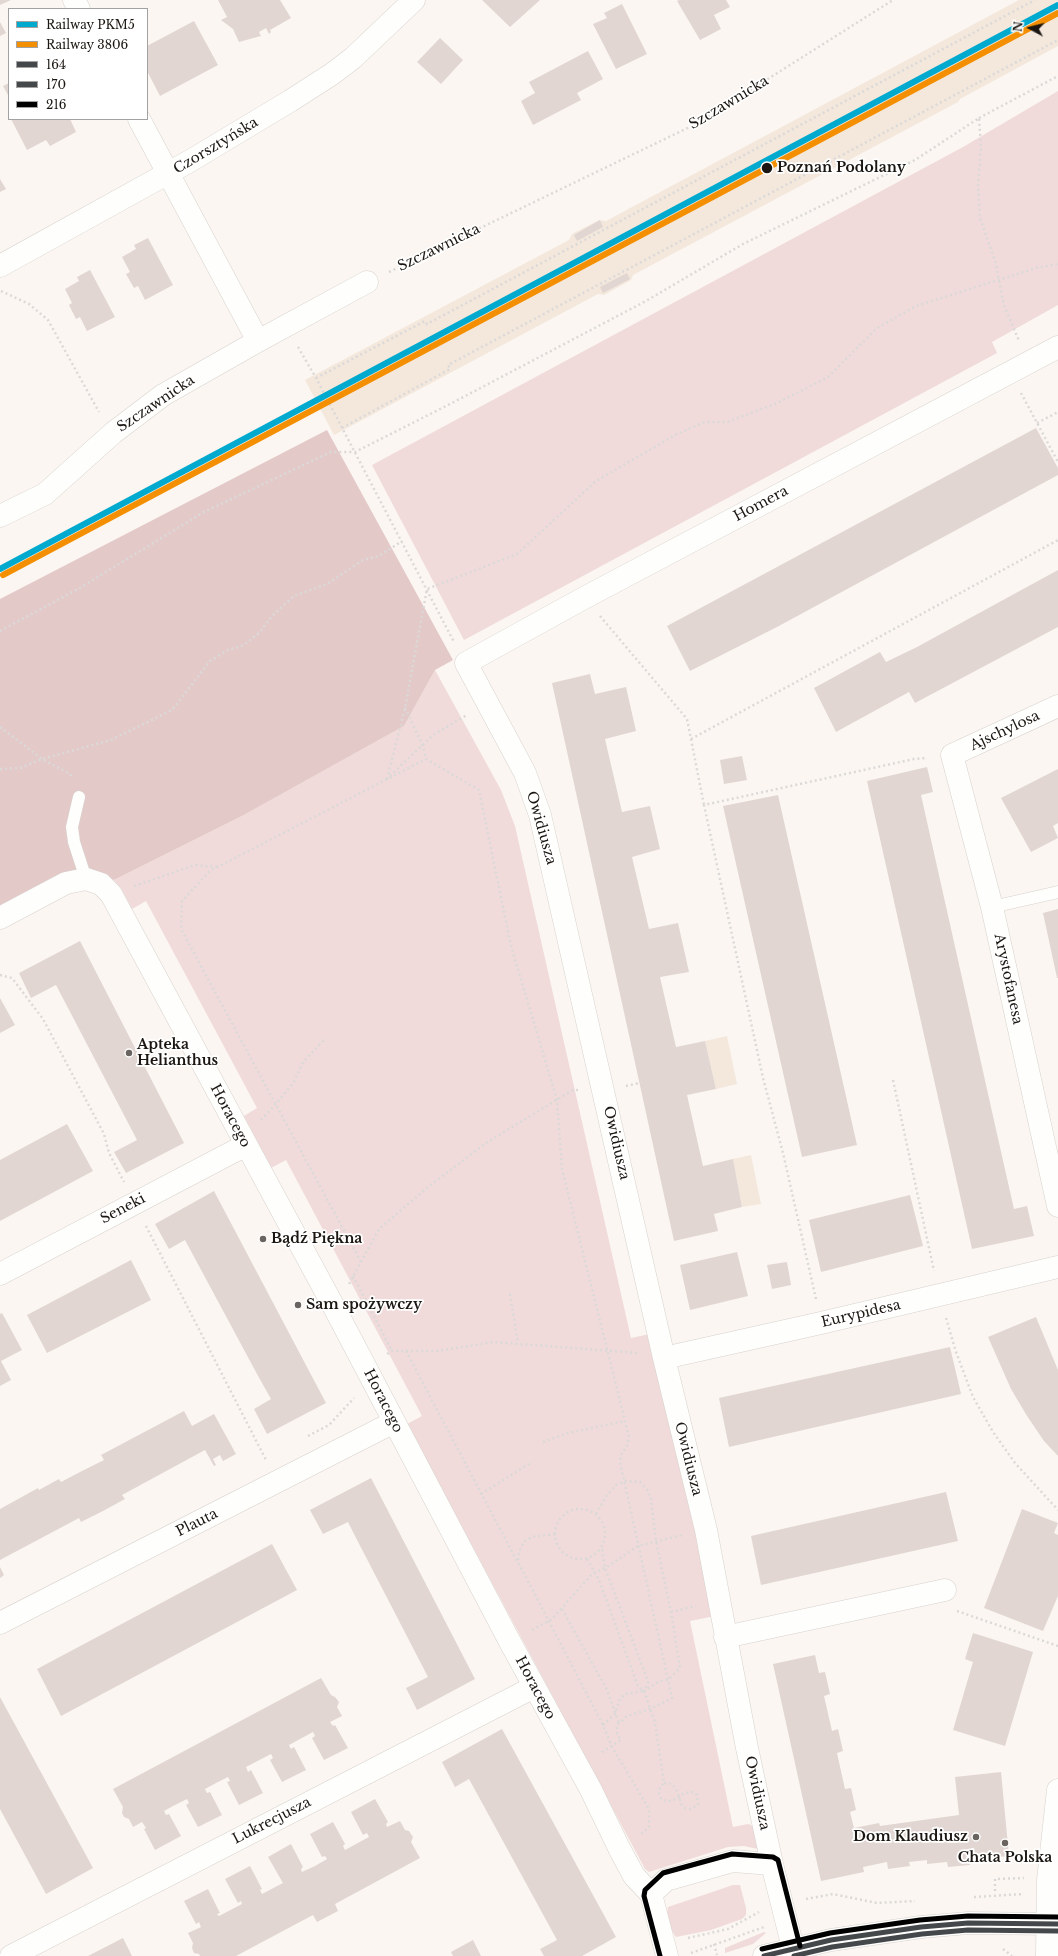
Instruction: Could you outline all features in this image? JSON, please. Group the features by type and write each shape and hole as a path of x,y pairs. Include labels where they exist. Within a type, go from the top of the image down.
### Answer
{"street":[{"name":"Czorsztyńska","path":"0,266 168,174 290,101 332,74 353,58 414,0"},
{"path":"140,120 258,341"},
{"name":"Szczawnicka","path":"0,516 46,494 113,432 163,395 258,341 367,282"},
{"name":"Homera","path":"466,663 584,598 1058,347"},
{"name":"Owidiusza","path":"466,663 486,703 525,773 540,815 664,1357 706,1530 725,1637 772,1864 793,1948"},
{"name":"Ajschylosa","path":"952,755 1058,706"},
{"name":"Arystofanesa","path":"952,755 992,907 1058,1206"},
{"path":"0,918 76,881"},
{"name":"Horacego","path":"76,881 101,884 111,894 365,1365 510,1642 577,1765 634,1876 651,1894 677,1955"},
{"name":"Seneki","path":"0,1274 246,1145"},
{"name":"Eurypidesa","path":"664,1357 821,1323 1058,1267"},
{"name":"Plauta","path":"0,1623 394,1422"},
{"path":"725,1637 945,1590"},
{"name":"Lukrecjusza","path":"11,1956 534,1687"},
{"path":"1047,1956 1053,1924 1048,1880 1058,1790"},
{"path":"651,1894 666,1880 733,1861 772,1864"},
{"path":"764,1956 831,1940 921,1927 968,1923 1053,1924"},
{"path":"0,1947 5,1956"}],"lane":[{"path":"76,881 72,827 79,797"},
{"path":"992,907 1058,892"}],"path":[{"name":"Szczawnicka","path":"367,282 698,123 893,0"},
{"path":"316,378 425,321 427,324 1035,0"},
{"path":"342,428 450,369 448,365 1058,40"},
{"path":"0,631 78,589 204,512 331,452 355,452 646,301 743,244 914,160 979,118 1058,76"},
{"path":"979,118 981,148 978,184 980,218 995,261 1019,368 1037,423 1058,462"},
{"path":"427,589 517,554 596,481 677,434 705,422 727,422 775,404 828,376 877,328 916,306 969,288 999,281 1036,268 1058,264"},
{"path":"0,290 29,304 48,320 93,404 113,432"},
{"path":"286,326 316,378 466,663"},
{"path":"1037,423 1058,412"},
{"path":"691,739 1058,540"},
{"path":"0,770 20,768 42,759 111,740 172,710 210,661 228,650 244,645 260,632 272,616 294,596 327,584 363,560 379,556 402,541"},
{"path":"386,779 405,708 427,589"},
{"path":"584,598 687,719 763,1078 782,1153 821,1323"},
{"path":"386,779 433,735 486,703"},
{"path":"405,708 423,746 426,760 479,790 510,946 558,1100 562,1169 629,1437 627,1446 621,1455 620,1462 672,1698 650,1709 627,1716 619,1723 616,1730 621,1740 612,1747 577,1765"},
{"path":"0,727 42,759 70,774 79,797"},
{"path":"704,805 914,759 952,755"},
{"path":"361,1262 181,929 182,900 210,871 386,779 426,760"},
{"path":"111,894 195,865 218,867"},
{"path":"276,1104 294,1082 303,1062 326,1038"},
{"path":"335,1309 379,1229 428,1187 486,1143 573,1090 591,1087 604,1090 639,1083"},
{"path":"353,1276 392,1351"},
{"path":"510,1294 518,1343"},
{"path":"365,1365 392,1351 437,1351 494,1342 664,1357"},
{"path":"406,1351 603,1725 612,1747 649,1809 649,1827 645,1833 619,1848"},
{"path":"543,1442 568,1433 625,1421"},
{"path":"482,1494 532,1462"},
{"path":"596,1514 607,1495 616,1485 624,1481 640,1482 647,1489 651,1499 656,1541 675,1635 680,1668 668,1680 660,1681 644,1691 625,1694 620,1699 615,1714 603,1725"},
{"path":"575,1509 583,1509 596,1514 602,1521 606,1535 602,1548 598,1553 587,1559 570,1558 563,1553 558,1547 555,1534 557,1523 568,1512 575,1509"},
{"path":"510,1642 548,1621 562,1609 595,1572 605,1568 638,1546 706,1530"},
{"path":"518,1564 518,1556 525,1541 532,1537 555,1534"},
{"path":"602,1548 605,1568 646,1676 648,1683 644,1691"},
{"path":"587,1559 595,1572 638,1686 644,1691 655,1722 664,1783"},
{"path":"945,1590 957,1612 1058,1646"},
{"path":"562,1609 606,1688 619,1723"},
{"path":"664,1783 660,1787 659,1794 662,1800 671,1801 679,1797 688,1792 694,1792 698,1795 698,1805 690,1809 685,1808 682,1804 679,1797 676,1789 672,1784 664,1783"},
{"path":"995,1892 995,1879 1028,1879"},
{"path":"800,1901 832,1894 877,1903 917,1901"},
{"path":"972,1897 1025,1894"},
{"path":"682,1940 728,1929 764,1910"},
{"path":"677,1955 769,1925"},
{"path":"714,1944 718,1955"}],"shaded area":[{"path":"1019,0 1058,0 1058,46 960,99 958,102 633,275 631,280 604,295 598,294 334,435 305,380 569,240 572,234 599,220 606,221"},
{"path":"1058,91 1058,305 992,342 997,353 464,640 372,465 963,147"},
{"path":"327,430 453,660 435,670 404,726 244,815 114,880 101,873 0,906 0,599"},
{"path":"435,670 501,790 515,826 631,1338 650,1334 715,1616 690,1621 733,1827 748,1824 753,1826 758,1849 744,1846 728,1847 649,1872 645,1869 407,1424 422,1416 286,1160 271,1168 244,1116 257,1108 146,901 132,909 121,888 114,880 244,815 404,726"},
{"path":"727,1036 737,1084 716,1089 705,1041"},
{"path":"751,1155 761,1204 742,1207 733,1159"},
{"path":"733,1885 740,1885 746,1908 746,1915 742,1919 711,1930 676,1937 669,1926 667,1913 668,1907"},
{"path":"764,1932 766,1933 753,1944 725,1953 725,1948"}],"building":[{"path":"0,0 11,0 0,5"},
{"path":"218,0 280,0 291,18 270,30 271,32 269,34 266,28 259,32 261,36 239,42 233,29 221,20 227,17"},
{"path":"482,0 540,0 510,27"},
{"path":"726,0 730,7 714,15 721,29 700,40 677,1"},
{"path":"622,4 647,54 616,69 593,24 607,18 604,13"},
{"path":"194,21 218,65 160,96 148,73 148,45"},
{"path":"0,22 6,33 0,36"},
{"path":"440,38 463,60 441,84 417,62"},
{"path":"588,51 603,79 577,93 581,100 533,125 521,101 535,93 529,82"},
{"path":"8,84 8,95 3,86"},
{"path":"12,120 70,120 76,132 50,146 46,140 27,150"},
{"path":"0,179 6,189 0,192"},
{"path":"600,220 603,227 577,241 574,235"},
{"path":"148,238 173,285 145,300 138,286 134,288 126,274 130,272 122,257 136,249 134,245"},
{"path":"90,270 115,317 87,331 80,317 76,319 69,305 72,303 65,289 79,281 77,277"},
{"path":"627,273 630,279 603,293 600,287"},
{"path":"1036,428 1058,468 1058,475 777,627 690,671 667,626"},
{"path":"1058,570 1058,627 915,703 909,692 836,732 814,688 880,652 886,662 917,647"},
{"path":"590,674 595,694 626,687 636,731 605,739 622,812 650,806 660,849 632,857 649,929 678,923 689,972 660,977 676,1047 705,1041 716,1089 687,1095 703,1166 733,1159 742,1207 714,1214 718,1231 674,1241 552,683"},
{"path":"742,756 747,780 724,784 720,760"},
{"path":"927,767 933,792 921,795 1014,1209 1027,1206 1034,1236 972,1249 867,781"},
{"path":"1058,769 1058,823 1053,826 1058,838 1031,852 1001,798"},
{"path":"778,795 857,1145 802,1157 723,806"},
{"path":"1058,909 1058,978 1057,978 1043,913"},
{"path":"80,941 184,1143 126,1173 114,1152 137,1140 56,985 31,998 19,973"},
{"path":"0,998 15,1025 0,1033"},
{"path":"67,1124 93,1171 0,1221 0,1160"},
{"path":"214,1191 326,1403 267,1434 254,1409 271,1399 185,1240 169,1249 155,1224"},
{"path":"910,1195 923,1246 821,1272 809,1220"},
{"path":"737,1252 748,1296 690,1310 680,1265"},
{"path":"131,1260 151,1300 47,1353 27,1315"},
{"path":"787,1262 791,1285 772,1289 767,1265"},
{"path":"2,1313 22,1350 1,1361 11,1380 0,1386 0,1314"},
{"path":"1036,1317 1058,1370 1058,1456 1044,1441 1011,1389 988,1337"},
{"path":"950,1347 961,1394 729,1447 719,1398"},
{"path":"184,1411 192,1426 214,1414 236,1454 223,1461 220,1455 213,1459 216,1465 214,1466 205,1450 122,1495 125,1499 103,1511 81,1522 79,1518 0,1560 0,1509 38,1488 39,1490 59,1479 61,1482 104,1460 101,1455"},
{"path":"371,1478 475,1679 417,1710 406,1688 428,1677 348,1522 323,1534 310,1510"},
{"path":"946,1492 958,1541 761,1585 751,1536"},
{"path":"1022,1509 1058,1523 1054,1533 1058,1535 1058,1596 1043,1631 984,1608"},
{"path":"272,1544 297,1590 61,1716 37,1669"},
{"path":"0,1567 4,1575 0,1578"},
{"path":"973,1633 1033,1652 1005,1746 953,1730 973,1662 965,1659"},
{"path":"815,1655 819,1673 825,1672 830,1694 824,1696 832,1731 838,1729 843,1751 837,1753 845,1789 851,1788 856,1810 850,1812 854,1828 879,1823 880,1826 959,1815 955,1777 1001,1772 1009,1856 969,1860 970,1865 948,1867 947,1862 927,1864 927,1860 909,1862 910,1866 888,1869 887,1862 863,1867 864,1872 821,1881 773,1664"},
{"path":"321,1678 331,1695 339,1702 337,1707 342,1716 330,1722 333,1726 335,1725 348,1748 324,1760 312,1738 315,1736 313,1732 289,1745 291,1749 294,1747 306,1770 282,1782 270,1760 273,1758 271,1754 246,1767 248,1772 251,1770 263,1793 239,1805 227,1782 230,1781 228,1777 216,1783 205,1789 207,1793 210,1792 222,1815 198,1827 186,1805 189,1803 187,1799 175,1805 164,1811 166,1815 169,1814 181,1836 155,1850 142,1822 133,1827 129,1819 124,1817 122,1813 123,1807 113,1789"},
{"path":"0,1697 93,1868 46,1894 0,1809"},
{"path":"502,1729 616,1937 582,1956 544,1956 540,1949 557,1940 469,1779 455,1787 442,1762"},
{"path":"375,1799 388,1822 386,1824 387,1827 400,1821 405,1830 409,1831 413,1837 411,1842 420,1858 335,1904 338,1911 317,1922 313,1915 236,1956 200,1956 199,1954 194,1953 192,1948 193,1943 188,1933 201,1927 199,1922 196,1924 184,1901 208,1889 220,1913 217,1914 219,1916 242,1904 241,1901 238,1903 225,1879 250,1866 262,1889 260,1890 262,1894 283,1883 268,1857 291,1844 303,1867 301,1869 302,1872 315,1866 327,1859 325,1856 322,1857 310,1834 333,1822 345,1844 343,1846 345,1850 369,1837 367,1833 363,1835 351,1812"},
{"path":"123,1938 132,1956 88,1956"},
{"path":"473,1940 481,1956 453,1956 451,1952"}],"rail line":[{"name":"PKM5","path":"0,569 1058,5"},
{"name":"3806","path":"3,575 1058,13"}],"transit line":[{"name":"216","path":"660,1956 644,1896 645,1890 663,1873 732,1854 773,1857 778,1860 800,1946"},
{"name":"216","path":"762,1949 830,1933 920,1920 968,1916 1058,1917"},
{"name":"164","path":"764,1956 831,1940 921,1927 968,1923 1058,1924"},
{"name":"170","path":"794,1956 832,1947 922,1934 968,1930 1058,1931"}],"place":[{"name":"Poznań Podolany","path":"767,168"},
{"name":"Apteka Helianthus","path":"129,1053"},
{"name":"Bądź Piękna","path":"263,1239"},
{"name":"Sam spożywczy","path":"298,1305"},
{"name":"Dom Klaudiusz","path":"976,1837"},
{"name":"Chata Polska","path":"1005,1843"}]}
